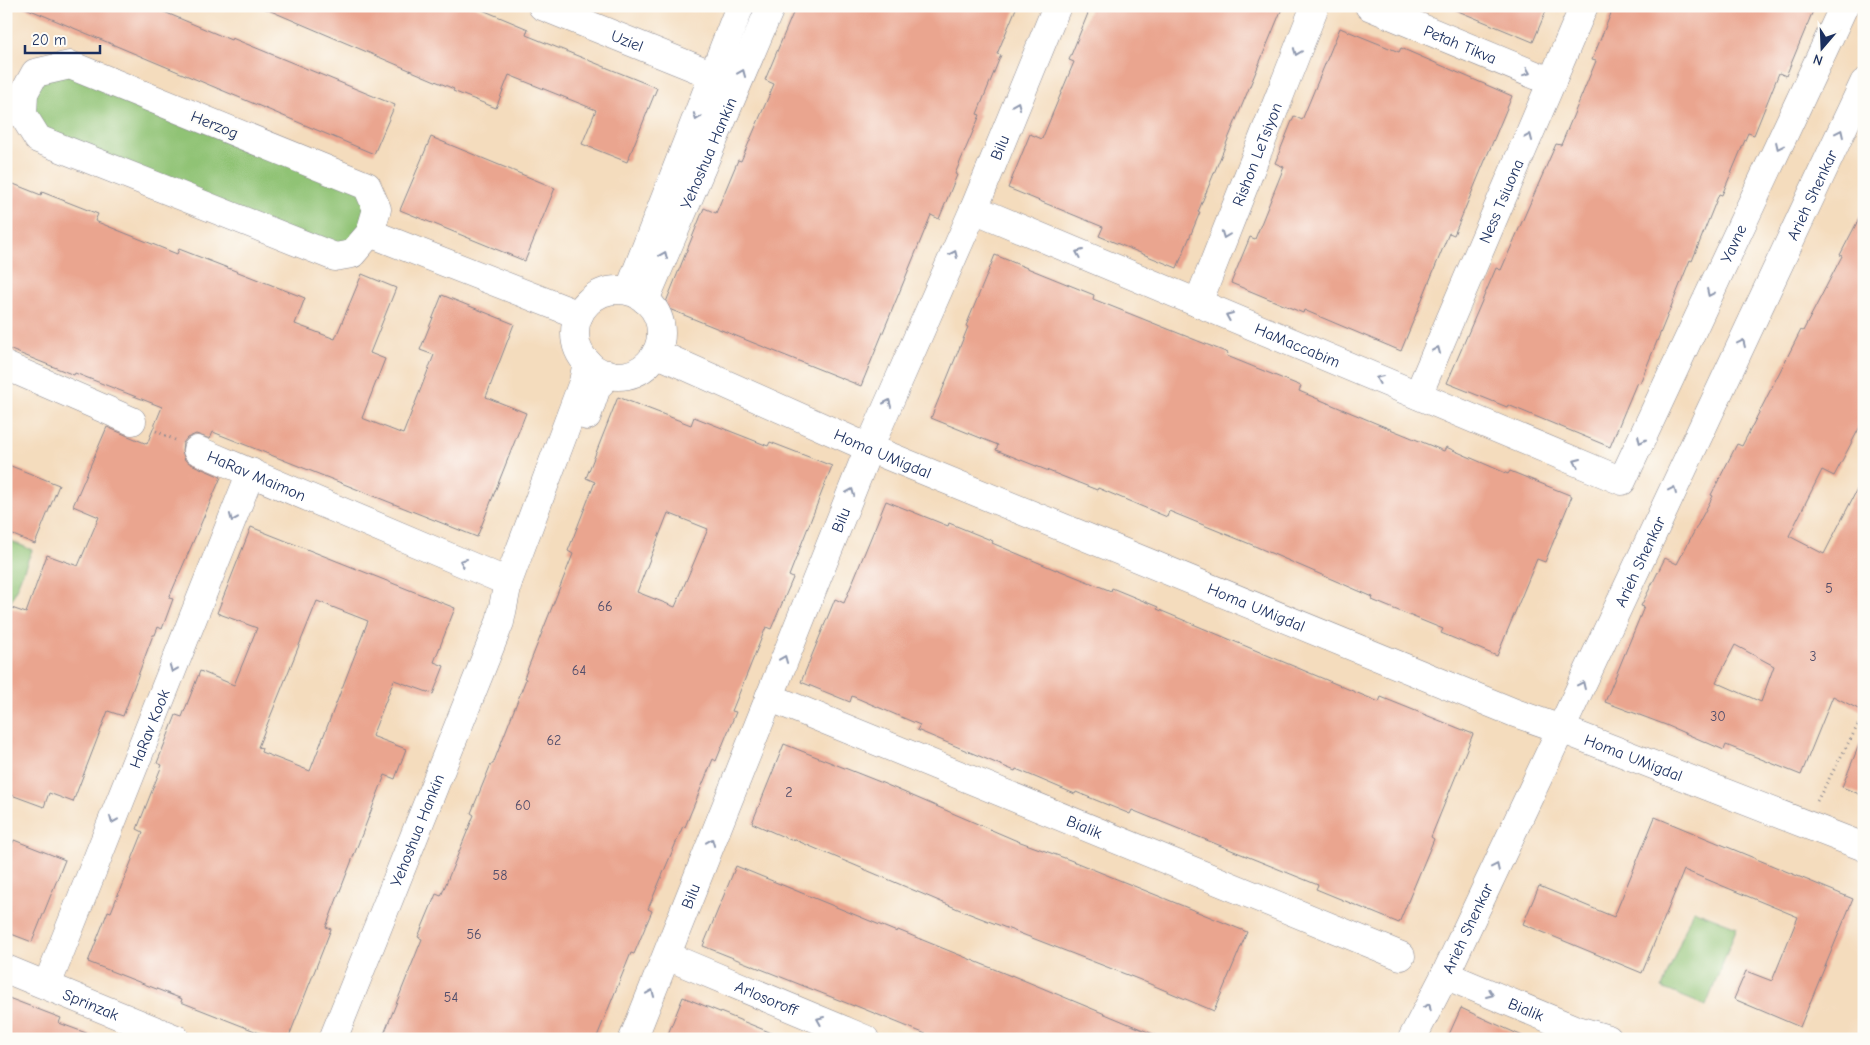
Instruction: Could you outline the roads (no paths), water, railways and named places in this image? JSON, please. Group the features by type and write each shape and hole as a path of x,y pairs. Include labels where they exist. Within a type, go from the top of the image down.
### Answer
{"street":[{"name":"Uziel","path":"542,6 713,75"},
{"name":"Yehoshua Hankin","path":"637,295 713,75 740,6"},
{"name":"Yehoshua Hankin","path":"637,295 771,6"},
{"name":"Bilu","path":"633,1039 869,448 974,209 1057,6"},
{"name":"Rishon LeTsiyon","path":"1198,303 1315,6"},
{"name":"Petah Tikva","path":"1369,6 1552,82"},
{"name":"Ness Tsiuona","path":"1418,395 1584,6"},
{"name":"Yavne","path":"1622,481 1844,6"},
{"name":"Herzog","path":"70,65 367,186 377,209 370,233 352,254 335,257 47,143 38,139 23,115 15,89 36,73 70,65"},
{"name":"Arieh Shenkar","path":"1412,1039 1445,975 1562,729 1864,82"},
{"name":"HaMaccabim","path":"974,209 1622,481"},
{"path":"370,233 579,315"},
{"path":"616,290 637,295 655,311 660,324 661,339 656,353 647,364 636,372 623,375 598,368 580,352 576,340 575,327 579,315 585,305 594,297 605,292 616,290"},
{"name":"Homa UMigdal","path":"656,353 869,448 1506,710 1562,729 1864,847"},
{"path":"6,366 132,421"},
{"name":"Yehoshua Hankin","path":"333,1039 500,622 508,582 583,382 598,368"},
{"name":"Yehoshua Hankin","path":"500,622 523,586 597,387 598,368"},
{"name":"HaRav Maimon","path":"197,450 508,582"},
{"name":"HaRav Kook","path":"47,985 251,472"},
{"name":"Bialik","path":"769,697 1401,956"},
{"name":"Arlosoroff","path":"666,956 865,1039"},
{"name":"Sprinzak","path":"6,969 176,1039"},
{"name":"Bialik","path":"1445,975 1574,1029 1608,1039"}]}
